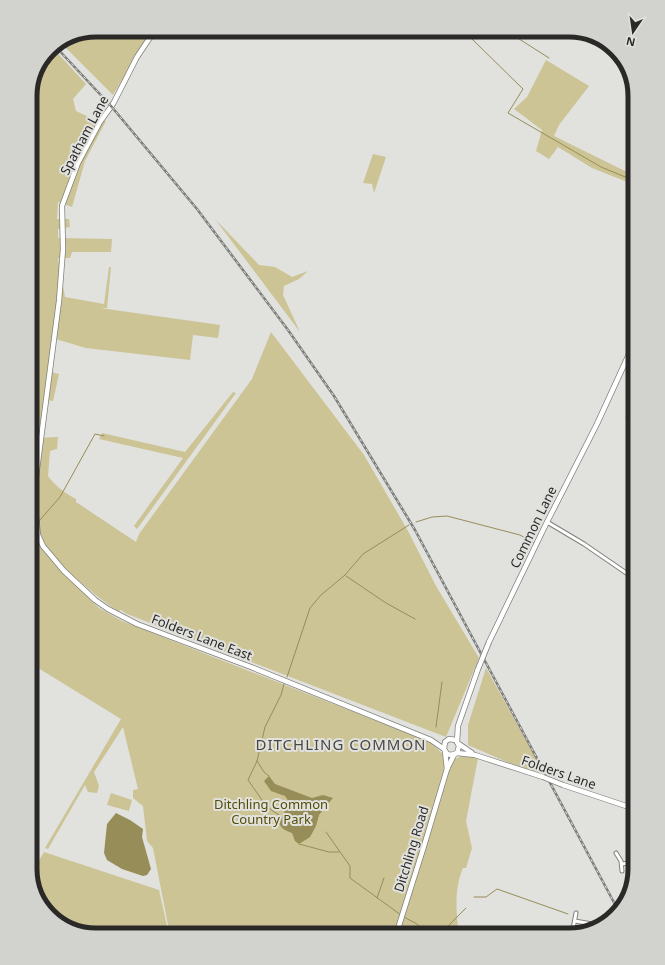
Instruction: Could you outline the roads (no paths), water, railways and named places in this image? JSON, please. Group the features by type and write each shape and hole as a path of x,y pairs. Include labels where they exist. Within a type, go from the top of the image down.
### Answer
{"street":[{"name":"Spatham Lane","path":"37,466 59,301 63,249 62,206 78,164 137,56 150,37"},
{"name":"Common Lane","path":"448,740 458,726 478,668 489,642 547,522 597,424 628,356"},
{"path":"547,522 584,544 628,574"},
{"name":"Folders Lane East","path":"37,528 38,535 43,546 64,571 95,600 108,609 137,624 251,667 431,740 444,750"},
{"name":"Common Lane","path":"458,726 458,743"},
{"path":"453,739 458,743 459,748 455,754 449,755 444,750 444,744 448,740 453,739"},
{"name":"Folders Lane East","path":"431,740 448,740"},
{"name":"Folders Lane","path":"458,743 464,749 475,755 628,807"},
{"name":"Ditchling Road","path":"444,750 447,769"},
{"name":"Folders Lane","path":"455,754 475,755"},
{"name":"Ditchling Road","path":"398,928 447,769 455,754"},
{"path":"616,853 622,864 622,871"},
{"path":"622,864 628,863"},
{"path":"574,927 576,913"},
{"path":"575,921 592,924"}],"waterway":[{"path":"471,37 523,89 508,113 601,167 628,178"},
{"path":"516,37 549,58"},
{"path":"39,521 60,497 95,434 104,436"},
{"path":"416,522 432,517 447,516 520,535 534,543"},
{"path":"287,677 310,608 321,595 345,575 363,554 409,525"},
{"path":"346,576 386,603 415,619"},
{"path":"436,727 442,682"},
{"path":"282,817 267,807 248,780 257,761 265,727 281,695 284,684"},
{"path":"257,761 264,772 269,776"},
{"path":"326,832 350,866 350,878 401,915"},
{"path":"299,844 329,852 339,852"},
{"path":"377,898 384,878"},
{"path":"474,897 486,897 497,889 568,914"},
{"path":"447,928 466,908"},
{"path":"404,917 421,928"}],"railway":[{"path":"59,50 111,106 197,209 288,330 334,396 415,530 616,905"}],"district":[{"name":"DITCHLING COMMON","path":"341,745"}],"park label":[{"name":"Ditchling Common Country Park","path":"271,812"}]}
